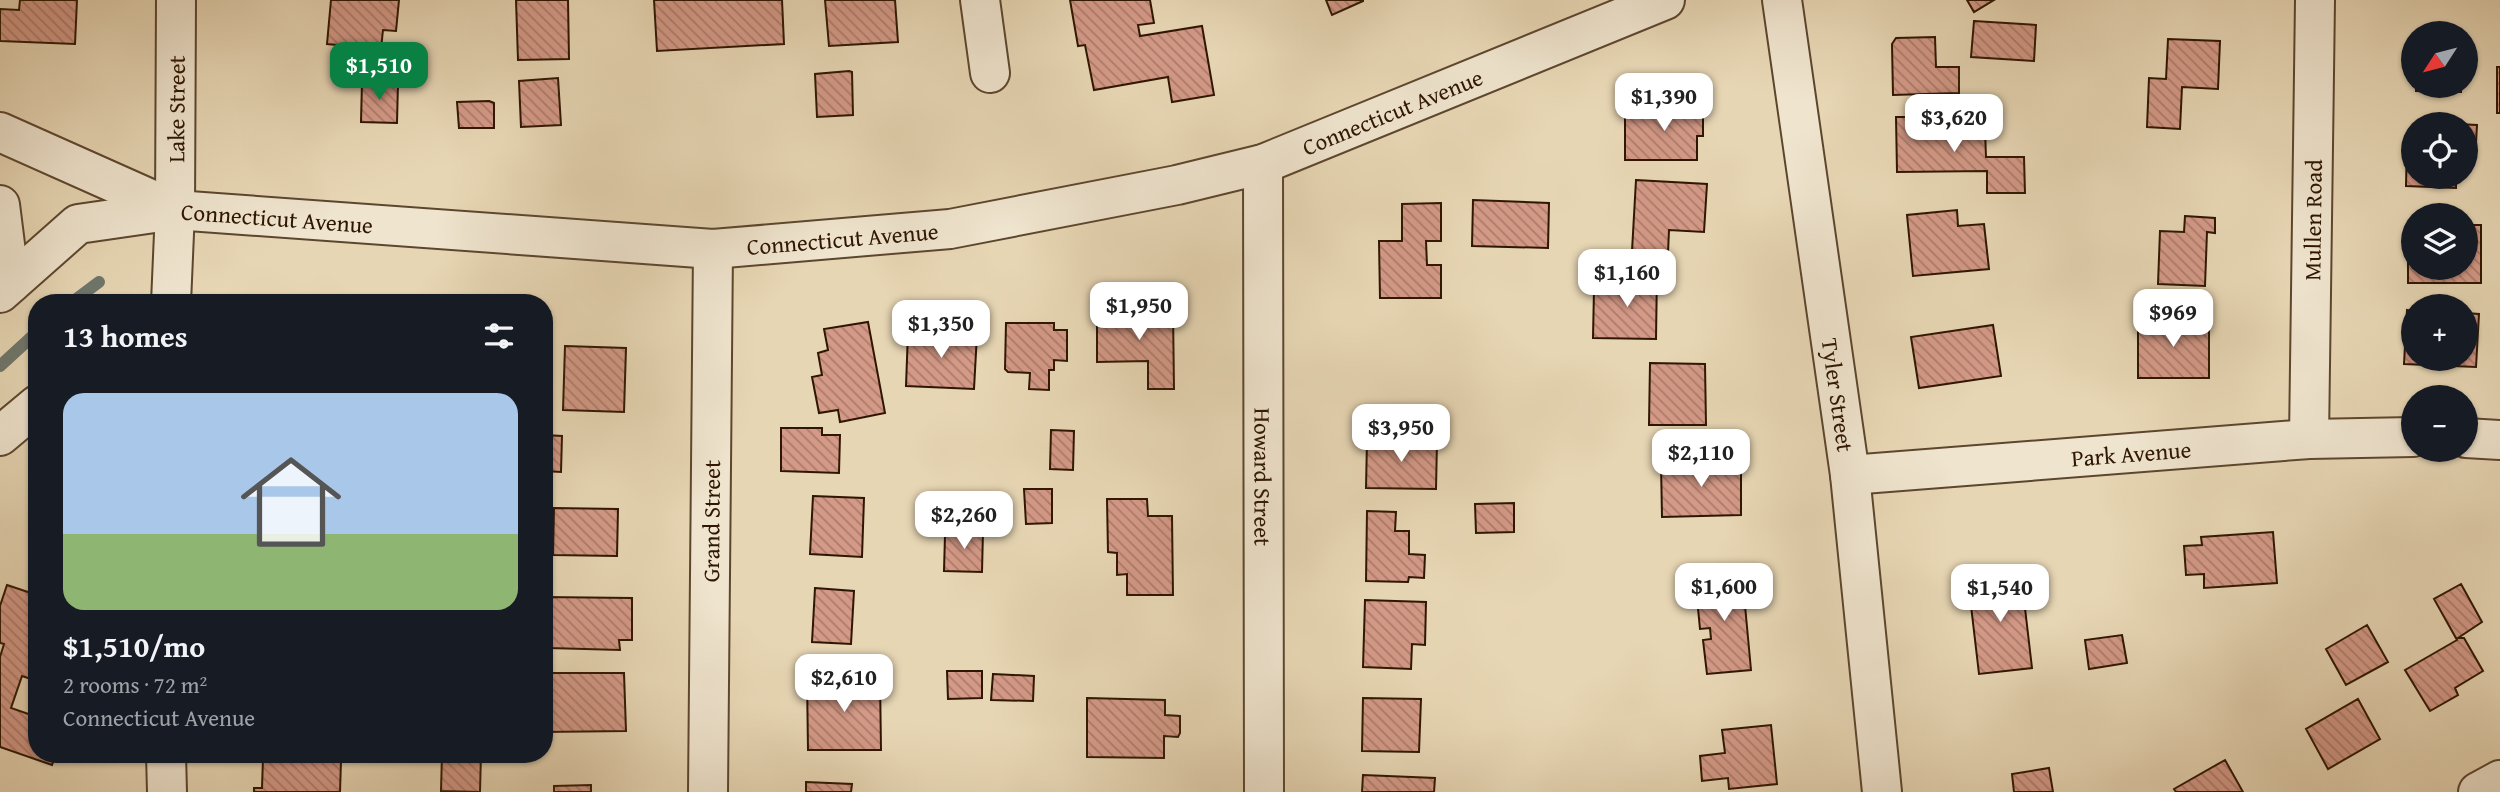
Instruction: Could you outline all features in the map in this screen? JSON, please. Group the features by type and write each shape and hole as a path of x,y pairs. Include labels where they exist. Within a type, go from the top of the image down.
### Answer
{"street":[{"name":"Lake Street","path":"172,294 176,0"},
{"path":"980,0 990,73"},
{"name":"Connecticut Avenue","path":"0,132 175,209 713,249 950,229 1177,185 1263,163 1665,0"},
{"name":"Tyler Street","path":"1782,0 1850,475 1882,792"},
{"name":"Mullen Road","path":"2309,439 2315,0"},
{"name":"Howard Street","path":"1263,163 1264,792"},
{"path":"0,205 5,289"},
{"path":"5,289 78,224 175,209 149,294"},
{"name":"Grand Street","path":"708,792 713,249"},
{"path":"14,435 28,417"},
{"name":"Park Avenue","path":"1850,475 2309,439 2401,438"},
{"path":"2478,439 2500,440"},
{"path":"166,763 167,792"},
{"path":"2478,792 2500,780"}],"building":[{"path":"20,0 77,0 75,44 0,41 0,9 19,10"},
{"path":"331,0 399,0 396,31 383,30 381,49 327,44"},
{"path":"516,0 568,0 569,59 518,60"},
{"path":"654,0 782,0 784,44 657,51"},
{"path":"825,0 895,0 898,42 829,46"},
{"path":"1070,0 1150,0 1154,23 1138,25 1140,36 1202,26 1214,95 1172,102 1168,77 1094,90 1085,45 1078,46"},
{"path":"1326,0 1363,0 1363,1 1332,15"},
{"path":"1967,0 1994,0 1974,12"},
{"path":"1974,21 2036,25 2034,61 1971,57"},
{"path":"1935,37 1936,67 1959,67 1959,93 1893,95 1892,44 1896,38"},
{"path":"2168,39 2220,41 2218,89 2182,87 2180,129 2147,127 2149,78 2166,79"},
{"path":"2497,67 2500,67 2500,113 2497,113"},
{"path":"852,72 853,115 817,117 815,74"},
{"path":"558,78 561,125 521,127 519,81"},
{"path":"362,82 398,83 397,123 361,122"},
{"path":"457,102 494,103 494,128 459,128"},
{"path":"1668,103 1703,103 1703,136 1697,136 1697,160 1625,160 1625,109 1668,109"},
{"path":"1896,117 1944,117 1945,131 1985,130 1986,157 2024,157 2025,193 1987,193 1987,171 1897,172"},
{"path":"1636,180 1707,184 1704,232 1669,230 1668,253 1632,251"},
{"path":"1473,200 1549,203 1548,248 1472,246"},
{"path":"1441,203 1441,241 1426,241 1427,265 1441,265 1441,298 1380,298 1379,241 1402,241 1402,204"},
{"path":"1957,210 1958,226 1984,224 1989,269 1913,276 1907,215"},
{"path":"2185,216 2215,218 2215,233 2207,232 2205,286 2158,284 2160,231 2184,232"},
{"path":"2478,225 2481,225 2481,283 2408,283 2408,280 2478,280"},
{"path":"1628,271 1657,272 1656,339 1593,338 1594,289 1628,289"},
{"path":"1097,311 1173,311 1174,389 1148,389 1148,361 1097,362"},
{"path":"2138,320 2209,321 2209,378 2138,378"},
{"path":"868,322 885,413 840,422 838,410 819,413 812,377 822,375 818,353 828,350 824,329"},
{"path":"1006,323 1054,323 1054,330 1067,330 1067,361 1054,360 1054,370 1049,370 1049,390 1029,389 1030,373 1008,372 1005,369"},
{"path":"1993,325 2001,376 1919,388 1911,337"},
{"path":"908,332 977,334 974,389 906,386"},
{"path":"565,346 626,348 624,412 563,410"},
{"path":"1650,363 1705,364 1706,425 1649,425"},
{"path":"781,428 822,428 822,435 840,435 839,473 781,471"},
{"path":"1051,430 1074,431 1073,470 1050,469"},
{"path":"553,436 562,436 561,472 553,472"},
{"path":"1367,440 1437,441 1436,489 1366,488"},
{"path":"1741,461 1741,515 1662,517 1661,463"},
{"path":"1024,489 1052,489 1052,523 1026,524"},
{"path":"813,496 864,498 862,557 810,554"},
{"path":"1107,499 1147,499 1148,516 1172,516 1173,595 1127,595 1127,574 1117,575 1117,553 1108,552"},
{"path":"1514,503 1514,532 1476,533 1475,504"},
{"path":"554,508 618,509 617,556 553,555"},
{"path":"1367,511 1396,512 1395,531 1409,531 1409,554 1425,555 1424,578 1409,577 1408,582 1366,581"},
{"path":"948,531 983,531 982,572 944,571 945,535"},
{"path":"2273,532 2277,583 2204,588 2204,574 2186,575 2184,546 2202,545 2201,537"},
{"path":"1742,573 1751,670 1707,674 1703,640 1711,639 1710,628 1700,629 1695,577"},
{"path":"2021,574 2032,668 1979,674 1968,580"},
{"path":"2461,584 2482,622 2458,638 2464,638 2483,671 2455,688 2458,695 2430,711 2405,670 2457,640 2434,599"},
{"path":"7,585 28,592 28,678 22,676 11,708 28,714 28,757 0,747 0,657 4,644 0,643 0,606"},
{"path":"815,588 854,591 851,644 812,642"},
{"path":"553,597 632,598 632,640 619,640 620,650 553,648"},
{"path":"1365,600 1426,602 1425,645 1412,644 1411,669 1363,667"},
{"path":"2367,625 2388,662 2346,685 2326,649"},
{"path":"2122,635 2127,663 2089,669 2085,640"},
{"path":"947,671 982,671 982,698 948,699"},
{"path":"553,673 624,673 626,731 553,732"},
{"path":"993,674 1034,676 1033,701 991,700"},
{"path":"807,678 880,678 881,750 808,750"},
{"path":"1087,698 1165,700 1165,715 1180,716 1180,733 1178,737 1164,736 1164,758 1087,757"},
{"path":"1363,698 1421,699 1419,752 1362,751"},
{"path":"2358,699 2380,739 2328,769 2306,729"},
{"path":"1771,725 1777,784 1729,789 1728,778 1702,781 1700,756 1725,753 1722,730"},
{"path":"2225,760 2243,792 2176,792 2174,789"},
{"path":"263,763 341,763 340,792 254,792 254,788 262,788"},
{"path":"442,763 481,763 480,792 441,791"},
{"path":"2049,768 2053,792 2014,792 2012,774"},
{"path":"1363,775 1435,778 1434,792 1362,792"},
{"path":"806,782 852,784 851,792 806,792"},
{"path":"591,785 591,792 554,792 554,786"}],"waterway":[{"path":"83,294 99,282"},
{"path":"0,366 28,340"}]}
